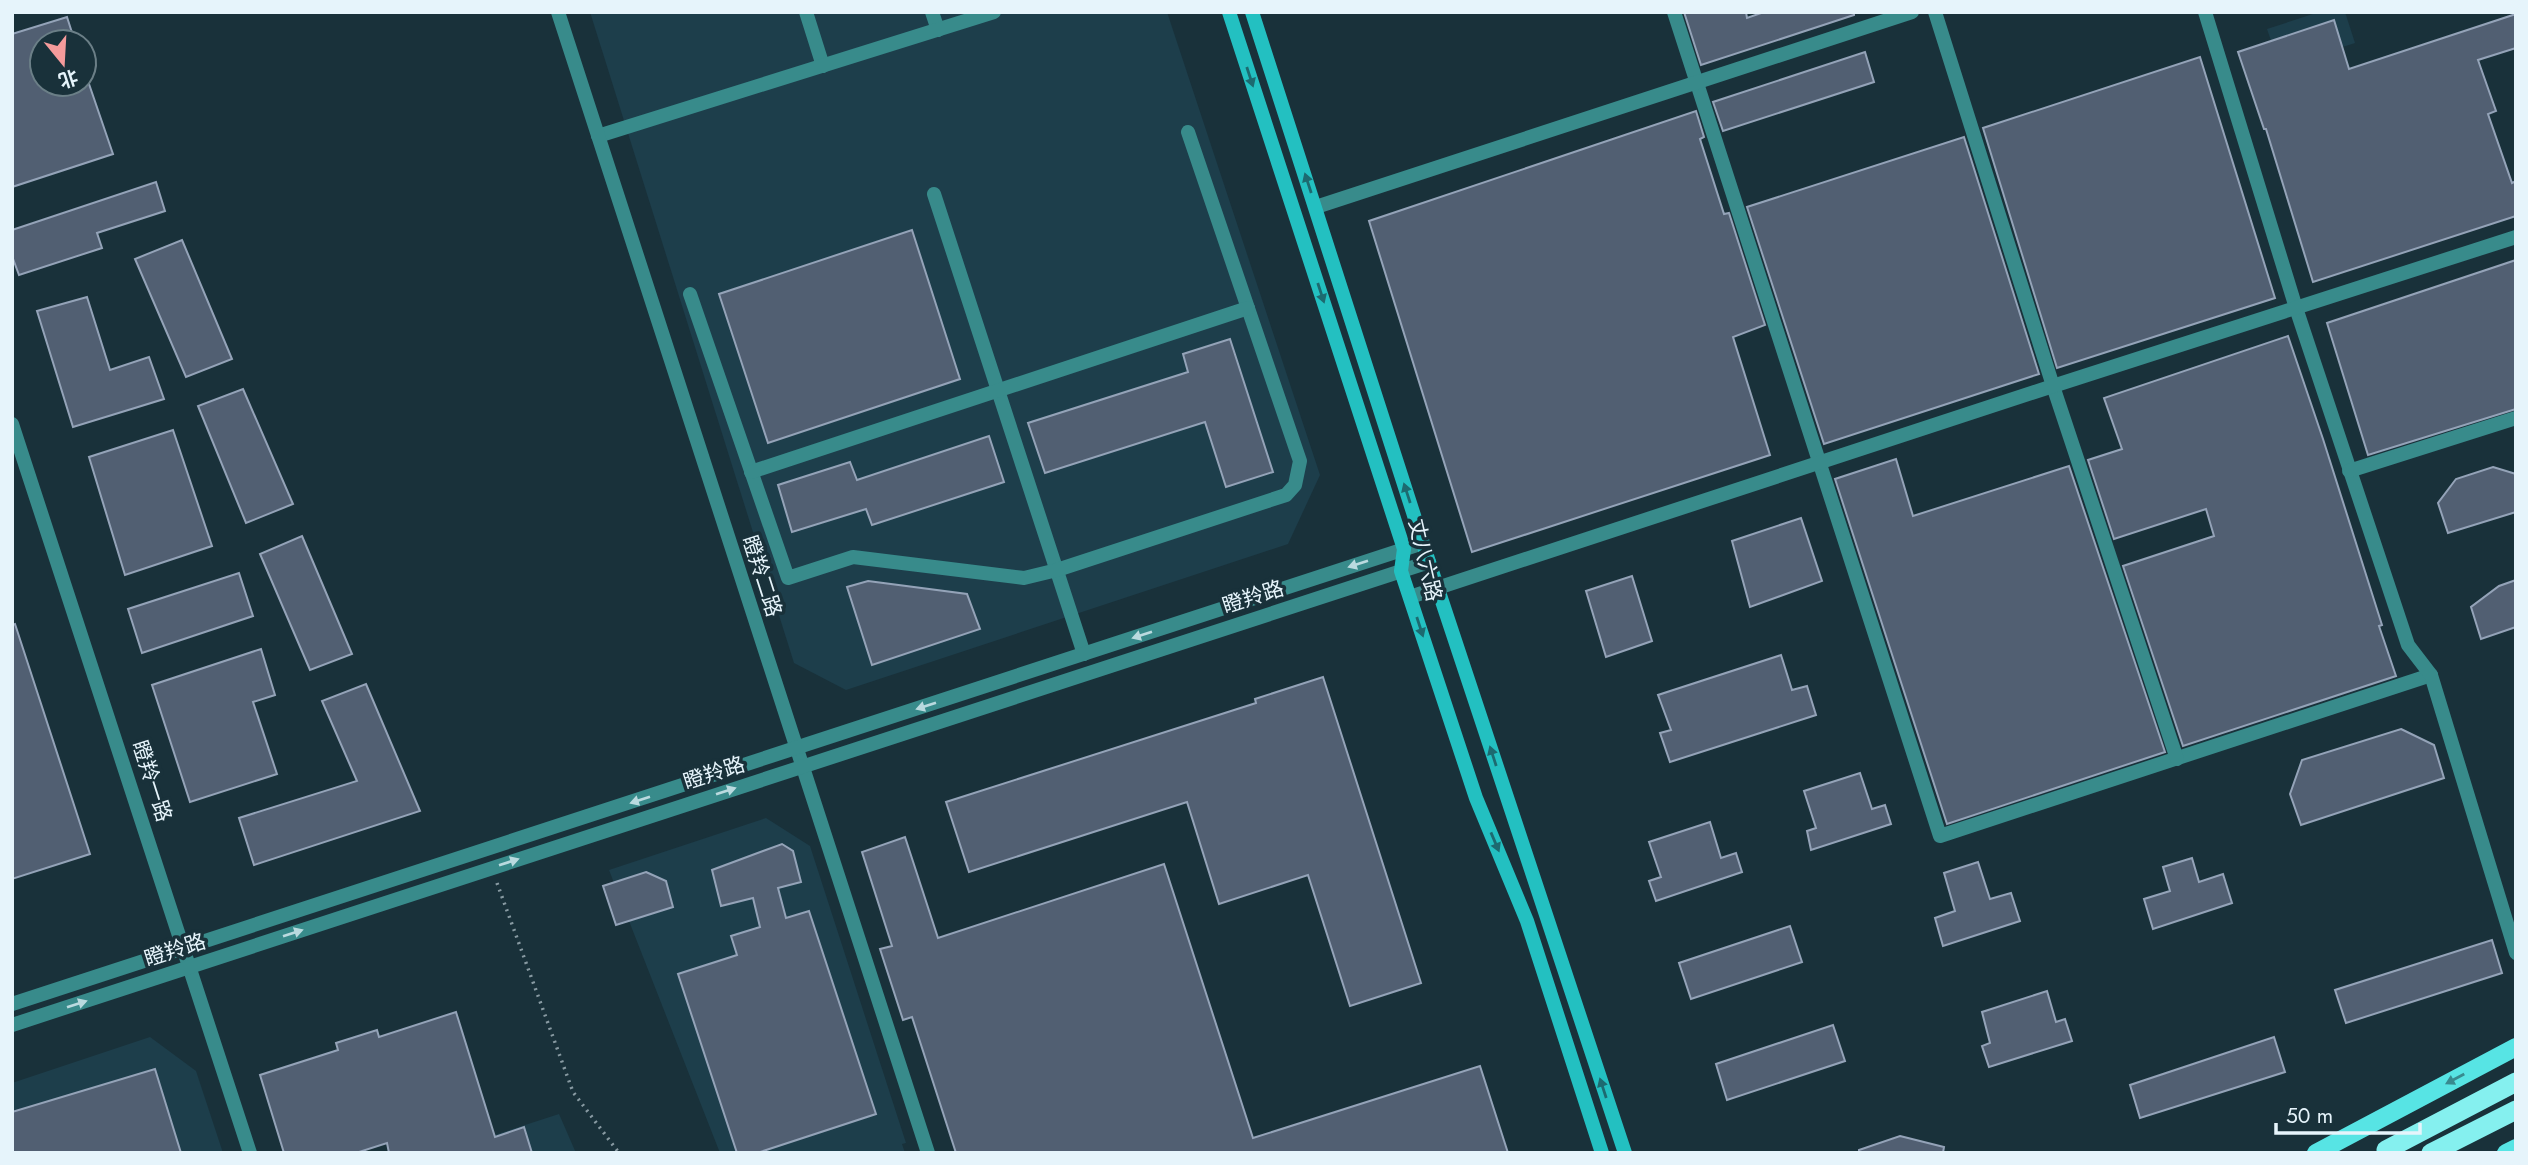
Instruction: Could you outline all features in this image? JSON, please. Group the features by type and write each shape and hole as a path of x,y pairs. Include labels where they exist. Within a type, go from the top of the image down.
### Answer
{"highway":[{"path":"2386,1150 2516,1082"},
{"path":"2431,1153 2516,1110"}],"main road":[{"name":"丈八六路","path":"1229,12 1404,549 1401,571 1476,798 1527,921 1602,1153"},
{"name":"丈八六路","path":"1252,12 1429,562 1625,1153"},
{"path":"2316,1153 2516,1047"}],"street":[{"name":"瞪羚二路","path":"558,12 928,1153"},
{"path":"806,12 823,66"},
{"path":"932,12 938,30"},
{"path":"598,136 994,12"},
{"path":"1674,12 1940,836 2431,676"},
{"path":"1316,207 1912,12"},
{"path":"1935,12 2053,386 2177,760"},
{"path":"2205,12 2349,471 2409,645 2431,676 2516,953"},
{"path":"690,294 788,578 853,557 1024,578 1056,570 1286,495 1295,485 1300,461 1188,132"},
{"path":"934,194 1084,654"},
{"path":"1410,597 2516,237"},
{"path":"751,472 1248,308"},
{"path":"2349,471 2516,418"},
{"name":"瞪羚一路","path":"12,424 250,1153"},
{"name":"瞪羚路","path":"12,1004 1423,543"},
{"name":"瞪羚路","path":"12,1025 1429,562"}],"path":[{"path":"492,868 573,1092 619,1153"}],"shaded area":[{"path":"590,12 1167,12 1320,475 1288,544 846,690 794,663"},
{"path":"2319,12 2345,12 2355,43 2280,67 2267,29"},
{"path":"766,818 810,846 906,1143 902,1144 905,1153 720,1153 609,870"},
{"path":"150,1037 196,1071 223,1153 12,1153 12,1083"},
{"path":"559,1114 576,1153 439,1153"}],"building":[{"path":"1684,12 1746,12 1747,18 1764,12 1854,12 1854,15 1701,65"},
{"path":"2516,14 2516,48 2478,60 2496,111 2488,114 2512,183 2516,181 2516,216 2313,282 2266,129 2238,52 2334,20 2349,69"},
{"path":"67,17 71,28 31,28"},
{"path":"28,29 28,98 94,98 113,154 12,187 12,34"},
{"path":"1865,52 1874,82 1723,131 1713,102"},
{"path":"2200,57 2275,298 2057,368 1983,128"},
{"path":"1696,111 1704,137 1700,139 1724,214 1729,213 1765,325 1733,337 1770,455 1472,552 1369,221"},
{"path":"1964,137 2039,374 1824,444 1747,207"},
{"path":"156,182 165,211 97,233 102,248 19,275 12,256 12,230"},
{"path":"912,230 960,379 768,443 719,294"},
{"path":"182,240 232,359 186,377 135,259"},
{"path":"2516,260 2516,409 2368,455 2327,323"},
{"path":"87,297 110,370 149,357 164,399 73,427 37,311"},
{"path":"2288,336 2323,439 2396,676 2183,746 2123,566 2214,536 2206,509 2114,539 2088,460 2122,449 2104,398"},
{"path":"1230,339 1273,472 1226,487 1205,422 1045,473 1028,423 1188,372 1183,354"},
{"path":"243,389 293,504 246,523 198,406"},
{"path":"173,430 212,546 125,575 89,457"},
{"path":"989,436 1004,482 872,525 866,509 792,532 778,485 850,462 857,480"},
{"path":"1896,459 1913,516 2069,466 2165,752 1947,824 1835,479"},
{"path":"2493,467 2516,474 2516,512 2448,533 2438,503 2456,479"},
{"path":"1801,518 1822,581 1750,607 1732,541"},
{"path":"302,536 352,654 310,670 260,554"},
{"path":"239,573 253,616 142,653 128,609"},
{"path":"1632,576 1652,641 1606,657 1586,591"},
{"path":"2516,580 2516,627 2481,639 2471,607 2499,586"},
{"path":"868,581 967,594 980,629 872,665 847,587"},
{"path":"15,624 90,854 12,879 12,625"},
{"path":"261,649 275,695 253,702 277,774 190,802 152,685"},
{"path":"1781,655 1792,690 1807,686 1816,715 1670,762 1660,733 1671,730 1658,695"},
{"path":"1323,677 1421,983 1350,1006 1308,875 1219,904 1187,802 969,872 946,802 1256,703 1255,699"},
{"path":"366,684 420,811 254,865 239,818 357,781 322,701"},
{"path":"2401,729 2434,745 2444,778 2301,825 2290,794 2302,760"},
{"path":"1860,773 1872,809 1885,805 1891,824 1811,850 1807,831 1816,828 1804,791"},
{"path":"1710,822 1721,858 1736,853 1742,872 1656,901 1649,881 1661,877 1649,842"},
{"path":"905,837 938,938 1164,864 1253,1138 1480,1066 1508,1153 956,1153 912,1017 903,1020 880,949 892,946 862,852"},
{"path":"782,844 793,851 801,882 778,888 786,918 809,911 876,1114 757,1153 737,1153 678,974 737,955 731,936 760,927 753,898 721,906 712,870"},
{"path":"2192,858 2199,882 2223,874 2232,903 2153,929 2144,899 2170,891 2163,867"},
{"path":"1978,862 1990,899 2011,893 2020,921 1943,946 1935,918 1955,911 1944,873"},
{"path":"646,872 666,881 673,907 616,925 603,886"},
{"path":"1790,926 1802,962 1691,999 1679,963"},
{"path":"2492,940 2502,973 2346,1023 2335,990"},
{"path":"2047,991 2056,1022 2065,1019 2072,1041 1989,1067 1982,1046 1990,1043 1982,1012"},
{"path":"456,1012 495,1137 524,1127 532,1153 389,1153 387,1143 356,1153 284,1153 260,1075 338,1050 336,1043 377,1030 379,1037"},
{"path":"1833,1025 1845,1061 1727,1100 1716,1064"},
{"path":"2274,1037 2285,1072 2140,1118 2130,1085"},
{"path":"155,1069 181,1153 12,1153 12,1112"},
{"path":"1900,1136 1944,1147 1943,1153 1859,1153 1859,1150"}]}
